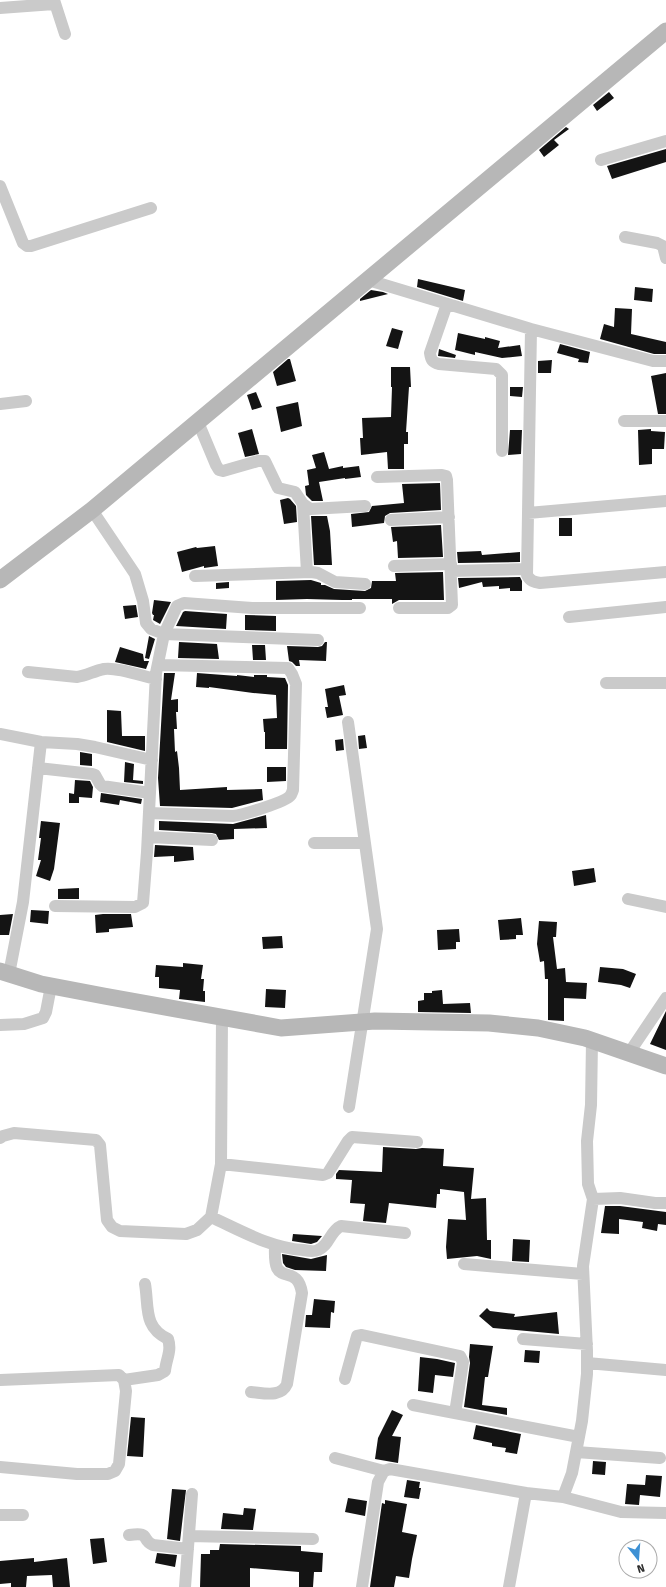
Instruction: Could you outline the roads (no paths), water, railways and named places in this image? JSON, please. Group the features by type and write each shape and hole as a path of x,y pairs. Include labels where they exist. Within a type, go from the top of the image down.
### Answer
{"main road":[{"path":"0,580 92,510 666,31"},
{"path":"4,972 51,986 281,1028 376,1021 489,1024 538,1028 592,1041 666,1066"}],"street":[{"path":"0,8 54,2 65,34"},
{"path":"601,160 666,140"},
{"path":"0,186 23,243 27,246 38,244 151,208"},
{"path":"625,236 657,243 663,246 666,258"},
{"path":"368,280 531,329 653,361 666,361"},
{"path":"447,304 430,353 431,359 433,362 439,364 496,369 499,371 502,381 502,451"},
{"path":"531,329 527,569 529,578 531,581 540,583 666,572"},
{"path":"0,404 26,401"},
{"path":"624,421 666,421"},
{"path":"198,422 219,470 223,471 258,461 265,461 278,488 296,492 303,504 310,509 365,506"},
{"path":"377,477 446,476 453,602 451,607 399,608"},
{"path":"528,513 666,501"},
{"path":"303,504 307,572"},
{"path":"92,510 135,574 143,601 146,623 151,629 164,634 318,640"},
{"path":"391,520 449,517"},
{"path":"394,566 527,569"},
{"path":"195,576 307,572 318,573 335,582 365,584"},
{"path":"55,906 135,907 143,903 156,679 164,634 177,606 184,603 252,608 360,608"},
{"path":"569,617 666,607"},
{"path":"149,813 241,815 283,800 290,796 293,790 296,684 288,668 158,665"},
{"path":"28,672 77,677 103,669 111,669 156,679"},
{"path":"606,683 666,683"},
{"path":"348,722 376,929 349,1107"},
{"path":"0,734 41,742 77,744 95,747 152,760"},
{"path":"4,972 23,902 41,742"},
{"path":"38,768 95,774 102,786 150,793"},
{"path":"148,837 212,840"},
{"path":"314,843 365,843"},
{"path":"628,899 666,907"},
{"path":"0,1025 24,1024 43,1018 46,1012 51,986"},
{"path":"629,1053 666,998"},
{"path":"0,1138 14,1133 96,1140 100,1145 107,1220 112,1227 120,1231 186,1234 197,1230 211,1217 221,1164 222,1017"},
{"path":"563,1497 572,1473 582,1421 587,1363 583,1266 593,1199 588,1184 592,1041"},
{"path":"221,1164 323,1175 328,1173 352,1137 417,1142"},
{"path":"593,1199 620,1198 654,1203 666,1203"},
{"path":"211,1217 275,1245 289,1249 319,1250 325,1245 336,1228 346,1226 404,1233"},
{"path":"251,1392 278,1393 285,1389 300,1308 302,1293 300,1284 296,1278 279,1271 276,1266 275,1245"},
{"path":"464,1264 583,1274"},
{"path":"124,1380 158,1375 165,1371 166,1362 171,1348 168,1339 160,1335 151,1324 148,1316 145,1284"},
{"path":"345,1379 357,1336 362,1335 460,1356 463,1362 455,1413"},
{"path":"523,1339 587,1344"},
{"path":"587,1363 666,1370"},
{"path":"0,1380 119,1375 124,1380 126,1391 119,1464 115,1471 108,1474 77,1474 39,1472 0,1467"},
{"path":"413,1405 578,1436"},
{"path":"576,1452 660,1458"},
{"path":"335,1458 384,1472"},
{"path":"362,1587 378,1482 384,1472 390,1469 526,1493 563,1497 621,1512 666,1513"},
{"path":"509,1587 526,1493"},
{"path":"185,1587 192,1494"},
{"path":"0,1515 24,1515"},
{"path":"129,1535 143,1535 150,1544 153,1545 189,1542 313,1540"}]}
